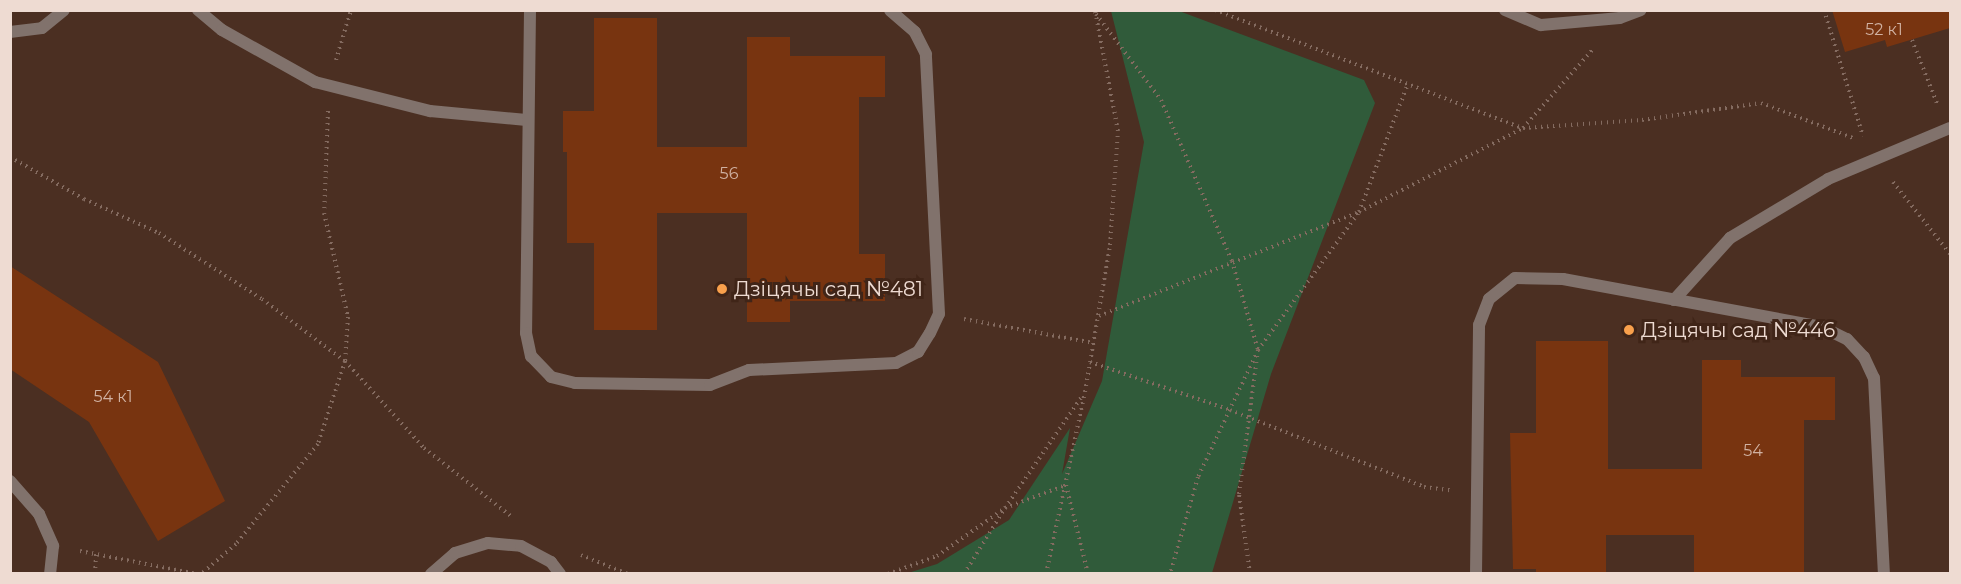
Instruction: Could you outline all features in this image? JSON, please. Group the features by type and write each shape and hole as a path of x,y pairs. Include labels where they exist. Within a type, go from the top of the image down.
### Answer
{"lane":[{"path":"10,32 42,28 64,10"},
{"path":"198,10 222,30 315,82 430,111 527,120"},
{"path":"530,10 526,333 531,356 551,377 575,383 710,385 749,369 896,363 918,352 939,314 926,54 915,32 890,10"},
{"path":"1505,10 1541,25 1620,18 1641,10"},
{"path":"1674,300 1730,238 1828,179 1950,128"},
{"path":"1476,573 1479,326 1490,299 1515,278 1563,279 1822,327 1847,339 1864,357 1874,378 1884,573"},
{"path":"10,481 39,514 53,546 50,573"},
{"path":"431,573 455,553 488,543 521,546 551,562 560,573"}],"path":[{"path":"53,546 199,573 236,544 318,444 345,361 348,317 324,213 331,86 351,10"},
{"path":"1215,10 1523,128 1642,120 1761,103 1865,142 1824,10"},
{"path":"1095,12 1161,100 1232,261 1258,350 1239,494 1251,573"},
{"path":"1046,573 1085,392 1110,245 1118,131 1095,12"},
{"path":"1098,317 1232,261 1359,212 1523,128 1620,18"},
{"path":"1912,40 1939,109"},
{"path":"1170,573 1198,477 1258,350 1359,212 1408,84"},
{"path":"10,157 84,199 159,233 262,299 345,361 424,448 515,519"},
{"path":"1874,161 1924,216 1950,254"},
{"path":"939,314 1094,343"},
{"path":"1090,362 1230,410 1249,420 1424,487 1476,493"},
{"path":"964,573 1005,508 1085,392"},
{"path":"888,573 937,556 1005,508 1066,484"},
{"path":"1066,484 1088,573"},
{"path":"95,573 96,554"},
{"path":"576,554 628,573"}],"green space":[{"path":"1111,11 1179,11 1364,80 1375,103 1271,374 1212,573 908,573 937,564 1009,520 1070,428 1062,474 1102,381 1144,142"}],"building":[{"path":"1832,10 1950,10 1950,28 1887,47 1885,40 1845,52"},
{"path":"594,18 657,18 657,147 747,147 747,37 790,37 790,56 885,56 885,97 859,97 859,254 885,254 885,301 790,301 790,322 747,322 747,213 657,213 657,330 594,330 594,243 567,243 567,152 563,152 563,111 594,111"},
{"path":"10,266 158,362 225,501 158,541 89,422 10,369"},
{"path":"1536,341 1608,341 1608,469 1702,469 1702,360 1741,360 1741,377 1835,377 1835,420 1804,420 1804,573 1694,573 1694,535 1606,535 1606,573 1536,573 1536,569 1513,569 1510,433 1536,433"}],"place":[{"name":"Дзіцячы сад №481","path":"722,289"},
{"name":"Дзіцячы сад №446","path":"1629,330"}]}
